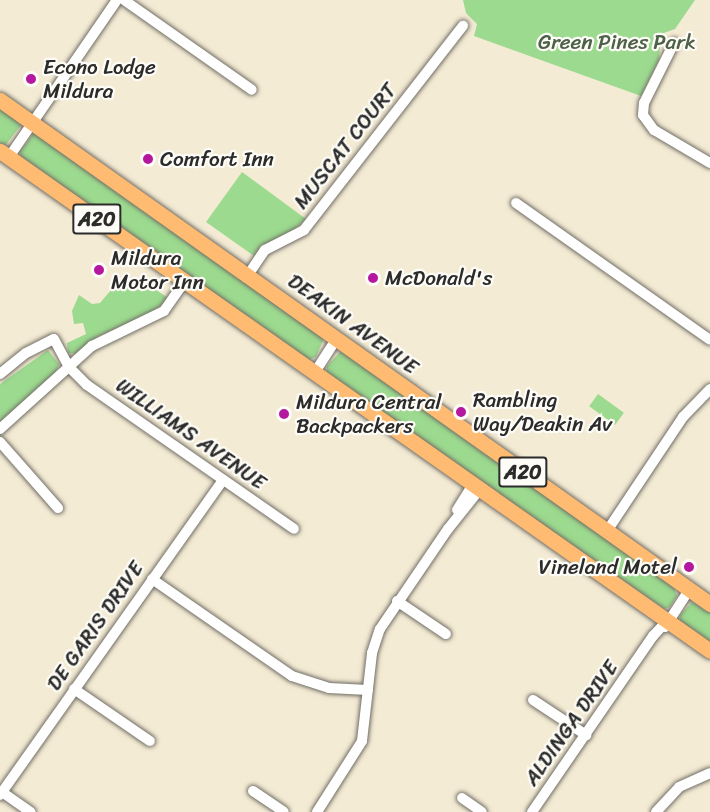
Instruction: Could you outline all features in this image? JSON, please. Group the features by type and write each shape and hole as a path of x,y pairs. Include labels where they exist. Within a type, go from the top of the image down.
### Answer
{"highway":[{"name":"DEAKIN AVENUE","path":"0,100 710,604"},
{"name":"A20","path":"4,154 710,651"}],"street":[{"path":"4,154 31,122 117,0"},
{"path":"124,0 252,90"},
{"name":"MUSCAT COURT","path":"248,275 265,250 304,230 463,26"},
{"path":"674,43 644,103 644,115 654,130 710,163"},
{"path":"516,203 710,340"},
{"path":"0,429 104,339 164,311 185,281"},
{"path":"315,372 337,338"},
{"name":"WILLIAMS AVENUE","path":"0,374 26,353 54,339 69,367 87,385 294,530"},
{"path":"604,529 689,408 710,388"},
{"path":"0,442 58,508"},
{"name":"DE GARIS DRIVE","path":"1,793 223,480"},
{"path":"317,812 357,753 365,728 375,640 397,601 477,487"},
{"path":"152,579 292,676 330,688 368,690"},
{"name":"ALDINGA DRIVE","path":"532,812 689,590"},
{"path":"397,601 446,634"},
{"path":"74,689 150,741"},
{"path":"533,700 586,735"},
{"path":"656,812 679,788 710,773"},
{"path":"253,791 284,812"},
{"path":"1,793 32,812"},
{"path":"462,798 482,812"}],"green space":[{"name":"Green Pines Park","path":"463,0 695,0 675,29 661,34 659,60 641,96 474,36 477,24 466,13"},
{"path":"0,107 21,125 5,146 0,143"},
{"path":"34,133 324,338 316,357 309,360 21,158 20,151"},
{"path":"242,172 306,219 287,236 262,245 254,256 206,222"},
{"path":"139,278 168,298 166,301 155,310 99,336 76,354 68,353 67,343 86,334 83,323 74,324 72,311 79,295 92,304 100,303 111,290"},
{"path":"48,350 59,364 56,372 0,422 0,384"},
{"path":"341,351 674,587 677,596 670,607 664,609 327,374 327,366"},
{"path":"598,394 624,413 615,425 589,406"},
{"path":"692,602 710,612 710,644 680,623 680,615"}],"place":[{"name":"Econo Lodge Mildura","path":"31,79"},
{"name":"Comfort Inn","path":"148,159"},
{"name":"Mildura Motor Inn","path":"99,270"},
{"name":"McDonald's","path":"373,278"},
{"name":"Rambling Way/Deakin Av","path":"461,412"},
{"name":"Mildura Central Backpackers","path":"284,414"},
{"name":"Vineland Motel","path":"689,567"}]}
